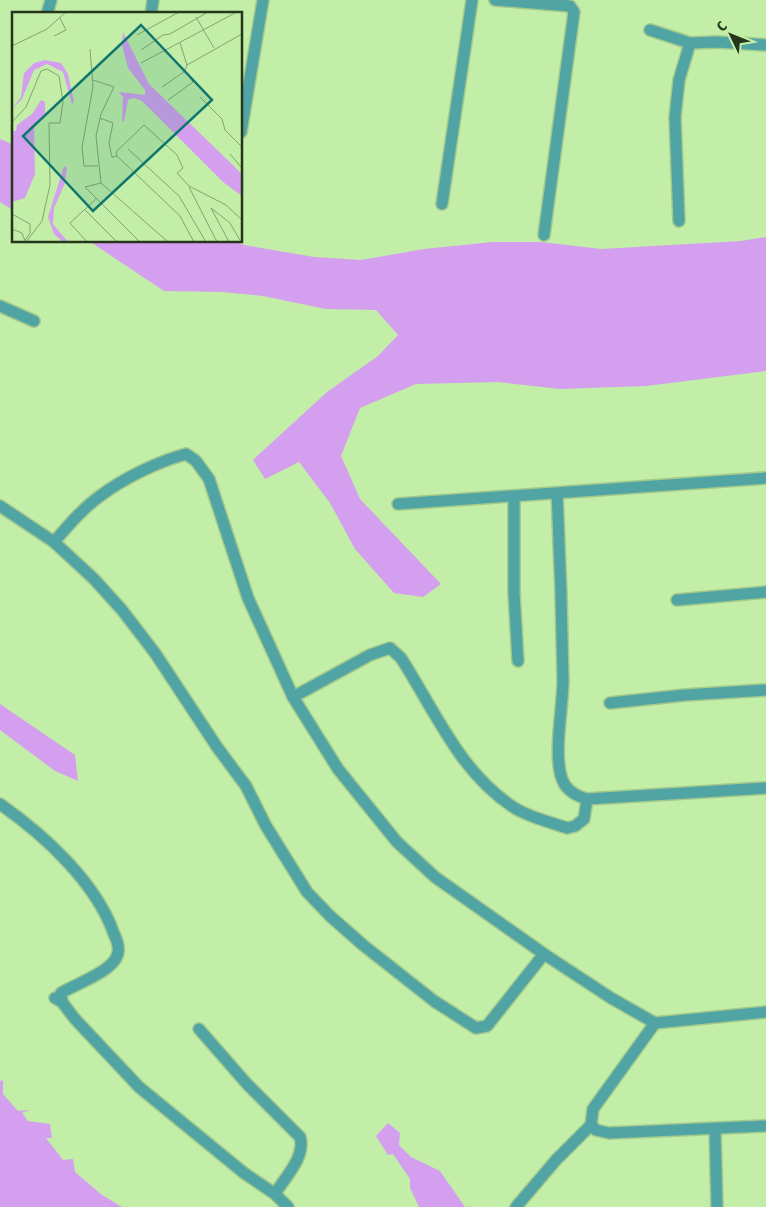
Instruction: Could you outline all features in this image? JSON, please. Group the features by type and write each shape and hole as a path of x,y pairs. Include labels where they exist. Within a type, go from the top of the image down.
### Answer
{"street":[{"path":"242,126 263,0"},
{"path":"442,204 472,0"},
{"path":"495,0 558,4 570,6 574,12 544,235"},
{"path":"650,30 690,43 766,44"},
{"path":"679,221 675,117 679,80 690,43"},
{"path":"0,306 34,321"},
{"path":"54,542 100,495 171,458 186,454 209,479 248,598 293,697 338,769 396,842 435,877 544,954 611,998 655,1023 766,1012"},
{"path":"398,504 766,478"},
{"path":"556,494 563,681 559,753 562,778 568,788 577,796 587,799 766,788"},
{"path":"514,496 514,593 518,662"},
{"path":"0,506 54,542 94,579 155,653 217,747 246,786 266,826 307,892 330,916 363,945 434,1001 476,1028 487,1026 544,954"},
{"path":"677,600 766,592"},
{"path":"293,697 370,655 390,648 402,658 458,753 478,779 514,808 567,828 575,826 584,819 587,799"},
{"path":"610,703 685,695 766,690"},
{"path":"0,804 53,848 76,872 102,909 117,942 119,952 116,958 93,976 61,994 59,1000 140,1087 244,1173 275,1194 288,1207"},
{"path":"516,1207 556,1160 591,1124 593,1109 655,1023"},
{"path":"199,1029 247,1084 300,1136 303,1146 297,1160 275,1194"},
{"path":"591,1124 596,1130 609,1134 766,1126"},
{"path":"715,1130 717,1207"}],"shaded area":[{"path":"0,139 12,144 12,210 0,202"},
{"path":"766,237 766,371 646,386 560,389 498,382 416,384 360,408 341,456 360,499 441,584 423,597 394,593 355,549 330,503 299,462 265,479 253,460 327,392 378,356 398,335 376,310 326,309 263,296 223,292 164,291 90,242 237,242 244,245 314,257 361,260 424,249 492,242 541,242 601,249 741,241"},
{"path":"0,704 75,755 78,781 55,771 0,730"},
{"path":"3,1080 3,1094 18,1111 30,1110 22,1113 28,1121 50,1124 52,1138 46,1138 63,1160 73,1159 75,1172 102,1195 122,1207 0,1207 0,1081"},
{"path":"388,1123 400,1133 399,1145 411,1157 440,1171 465,1207 419,1207 410,1188 410,1179 393,1154 388,1155 376,1136"}]}
